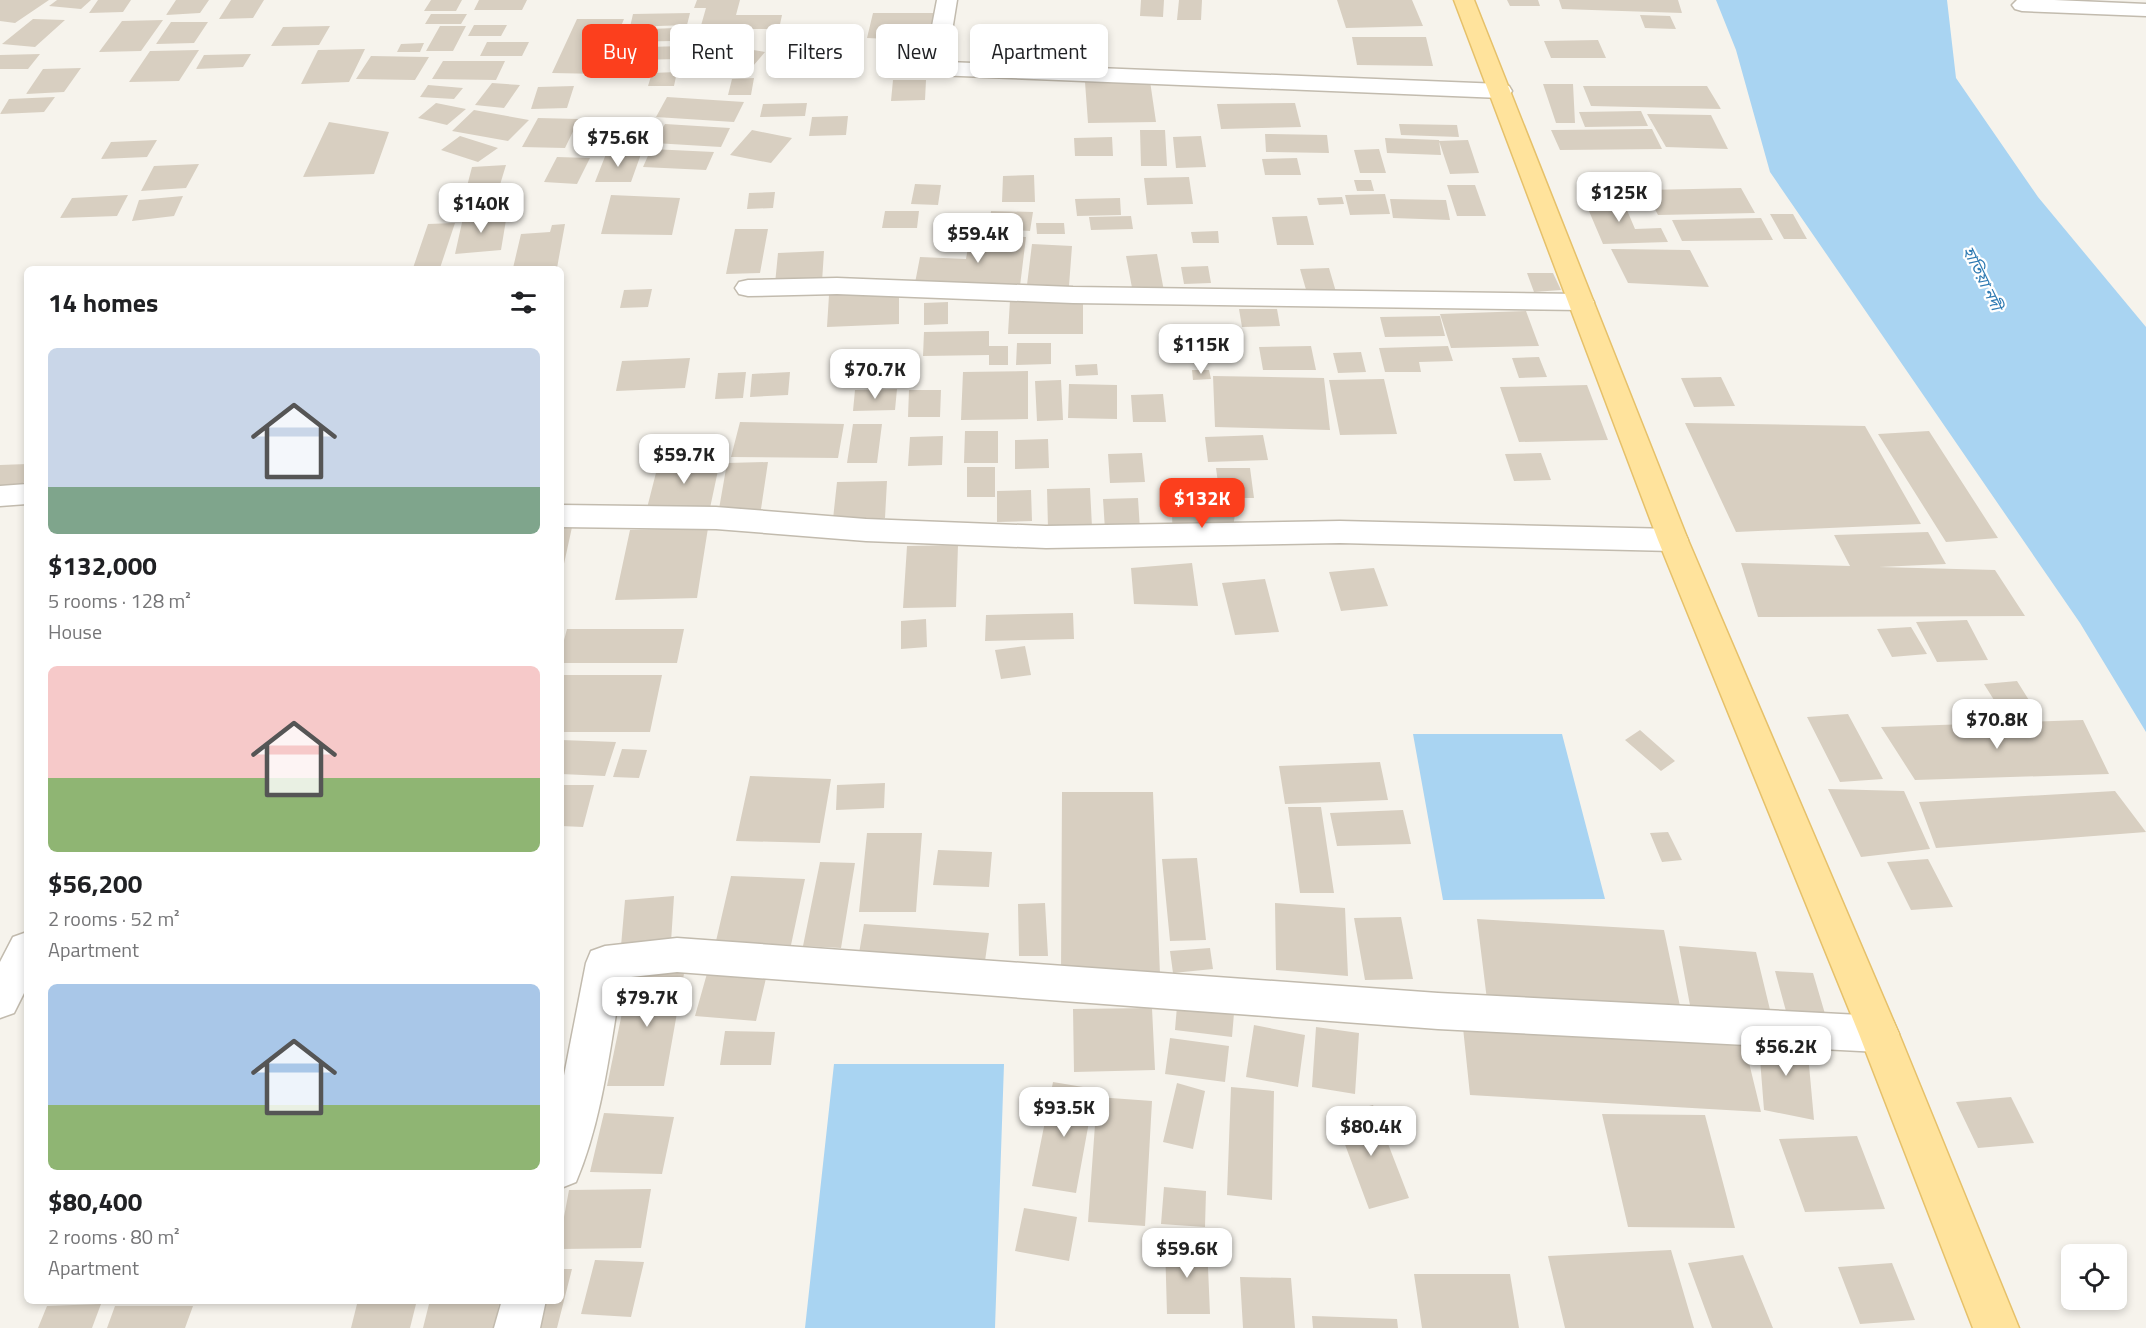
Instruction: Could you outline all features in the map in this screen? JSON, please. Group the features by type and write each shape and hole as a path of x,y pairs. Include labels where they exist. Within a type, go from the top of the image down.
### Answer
{"main road":[{"path":"1464,0 1501,91 1672,540 1879,1034 1996,1328"}],"street":[{"path":"947,0 936,68 1501,91"},
{"path":"2022,5 2146,10"},
{"path":"748,288 837,286 1073,295 1581,302"},
{"path":"0,496 24,494"},
{"path":"564,516 716,518 866,530 1046,537 1340,532 1672,540"},
{"path":"0,1000 24,955"},
{"path":"564,1156 584,1085 605,963 677,955 1438,1011 1879,1034"},
{"path":"517,1328 523,1304"}],"water":[{"name":"হাতিয়া নদী","path":"1716,0 1947,0 1956,78 2038,197 2146,327 2146,732 2080,623 1770,172 1736,50"},
{"path":"1413,734 1562,734 1605,899 1443,900"},
{"path":"834,1064 1004,1064 995,1328 805,1328"}],"building":[{"path":"0,0 49,0 15,23 0,21"},
{"path":"57,0 91,0 81,9 49,6"},
{"path":"98,0 131,0 123,12 89,13"},
{"path":"176,0 209,0 200,13 166,15"},
{"path":"231,0 264,0 253,18 219,19"},
{"path":"431,0 462,0 456,11 424,11"},
{"path":"479,0 527,0 522,10 474,10"},
{"path":"697,0 740,0 736,15 782,15 780,24 766,24 766,29 754,29 754,24 701,24 706,8 694,8"},
{"path":"1141,0 1164,0 1163,17 1140,16"},
{"path":"1179,0 1202,0 1201,20 1177,20"},
{"path":"1337,0 1412,0 1423,26 1346,28"},
{"path":"1507,0 1538,0 1540,6 1510,6"},
{"path":"1559,0 1678,0 1682,13 1562,9"},
{"path":"690,13 687,24 658,26 658,24 631,24 633,14"},
{"path":"873,13 939,13 936,24 876,24 876,38 867,38"},
{"path":"431,14 467,14 461,24 425,24"},
{"path":"1640,15 1670,16 1676,29 1645,28"},
{"path":"33,19 65,20 35,47 2,44"},
{"path":"577,19 624,19 622,24 582,24 582,74 552,73"},
{"path":"163,20 141,51 99,52 122,21"},
{"path":"171,22 208,22 194,43 156,44"},
{"path":"474,25 507,25 501,36 468,36"},
{"path":"330,26 319,45 271,46 283,27"},
{"path":"440,26 466,26 453,51 426,51"},
{"path":"670,28 670,41 658,41 658,29"},
{"path":"1352,37 1426,37 1433,66 1357,65"},
{"path":"1598,40 1606,58 1551,58 1544,41"},
{"path":"487,42 529,42 522,56 480,56"},
{"path":"424,43 420,52 397,52 401,44"},
{"path":"670,46 670,59 658,59 658,47"},
{"path":"365,49 349,82 301,84 318,50"},
{"path":"199,50 179,81 129,82 150,51"},
{"path":"754,50 765,52 754,65"},
{"path":"40,54 28,69 0,69 0,55"},
{"path":"251,54 243,67 196,69 204,55"},
{"path":"371,56 429,57 415,80 356,79"},
{"path":"443,61 505,61 496,80 432,79"},
{"path":"81,68 64,92 26,94 43,69"},
{"path":"670,72 670,78 676,78 674,86 648,86 650,78 658,78 658,73"},
{"path":"754,78 751,95 728,95 732,79"},
{"path":"893,80 926,80 925,100 891,101"},
{"path":"1150,81 1156,122 1088,123 1085,82"},
{"path":"492,83 520,85 504,108 475,105"},
{"path":"1543,84 1573,84 1575,123 1556,123"},
{"path":"428,85 463,88 454,99 420,97"},
{"path":"574,86 567,108 531,109 538,87"},
{"path":"1583,86 1707,86 1721,109 1591,106"},
{"path":"55,97 44,112 0,114 9,99"},
{"path":"667,97 744,102 734,122 656,117"},
{"path":"436,103 466,109 447,125 418,118"},
{"path":"807,103 805,116 760,117 763,104"},
{"path":"1295,103 1301,127 1221,129 1217,104"},
{"path":"474,110 529,120 508,141 452,131"},
{"path":"1641,111 1648,126 1585,127 1579,112"},
{"path":"1647,114 1711,115 1728,149 1666,147"},
{"path":"848,116 846,135 809,136 812,117"},
{"path":"538,118 579,119 565,148 522,147"},
{"path":"329,122 389,132 374,174 303,177"},
{"path":"625,124 653,124 645,151 616,151"},
{"path":"665,124 730,128 721,147 654,143"},
{"path":"1399,124 1457,125 1459,137 1401,135"},
{"path":"588,126 615,126 611,141 584,141"},
{"path":"1652,129 1662,149 1560,150 1551,130"},
{"path":"752,130 792,138 771,163 730,155"},
{"path":"1140,130 1165,130 1167,166 1141,166"},
{"path":"1265,134 1327,135 1329,153 1266,152"},
{"path":"460,136 498,148 478,162 441,150"},
{"path":"1201,136 1206,167 1176,168 1173,137"},
{"path":"1112,137 1113,156 1075,156 1074,138"},
{"path":"1385,138 1439,140 1441,155 1387,153"},
{"path":"157,140 147,157 101,159 111,142"},
{"path":"1468,140 1479,173 1450,174 1439,141"},
{"path":"651,149 714,152 706,170 643,167"},
{"path":"1379,149 1386,173 1360,173 1354,150"},
{"path":"606,154 641,154 631,182 595,182"},
{"path":"557,157 590,158 577,184 544,182"},
{"path":"1297,158 1301,175 1265,175 1262,159"},
{"path":"199,164 186,188 141,191 154,166"},
{"path":"506,165 499,188 466,190 472,167"},
{"path":"1034,175 1035,202 1002,202 1003,176"},
{"path":"1189,177 1193,204 1147,205 1144,178"},
{"path":"1354,180 1371,180 1374,191 1357,191"},
{"path":"915,184 941,185 938,205 911,204"},
{"path":"1447,185 1475,185 1486,216 1457,216"},
{"path":"1741,188 1755,213 1658,215 1645,190"},
{"path":"775,192 773,208 747,209 749,193"},
{"path":"1385,194 1390,214 1350,215 1345,195"},
{"path":"128,195 117,216 60,218 72,198"},
{"path":"611,195 680,198 672,235 601,234"},
{"path":"183,196 174,216 132,221 139,200"},
{"path":"1621,196 1635,229 1661,228 1668,242 1603,244 1583,197"},
{"path":"1342,197 1344,204 1319,205 1317,198"},
{"path":"1120,198 1121,215 1077,216 1075,199"},
{"path":"1390,199 1446,200 1450,220 1393,218"},
{"path":"885,211 919,211 917,228 882,228"},
{"path":"991,211 1033,212 1030,231 988,229"},
{"path":"507,214 501,250 455,254 463,218"},
{"path":"1770,214 1793,214 1807,239 1784,239"},
{"path":"1131,216 1133,229 1091,230 1089,217"},
{"path":"1307,216 1314,245 1277,245 1272,217"},
{"path":"1761,218 1773,240 1682,241 1672,220"},
{"path":"455,223 441,266 414,266 428,224"},
{"path":"1036,223 1064,223 1065,234 1037,234"},
{"path":"565,224 557,266 513,266 521,234 550,232 552,225"},
{"path":"735,229 768,229 760,273 726,274"},
{"path":"1218,231 1219,243 1193,243 1191,232"},
{"path":"970,235 1026,237 1020,286 915,283 920,257 966,259"},
{"path":"1032,244 1072,246 1069,286 1027,285"},
{"path":"1611,249 1690,250 1709,287 1628,283"},
{"path":"824,251 822,282 775,284 778,253"},
{"path":"1157,254 1164,291 1133,293 1126,256"},
{"path":"1208,266 1211,283 1184,284 1181,267"},
{"path":"1329,268 1336,292 1307,293 1300,269"},
{"path":"1527,273 1553,273 1561,290 1534,292"},
{"path":"652,289 648,307 620,308 624,290"},
{"path":"899,292 899,324 827,327 829,295"},
{"path":"1010,300 1083,300 1083,334 1008,334"},
{"path":"948,302 948,324 924,325 924,303"},
{"path":"1239,309 1277,309 1280,326 1242,327"},
{"path":"1526,311 1539,346 1451,348 1440,314"},
{"path":"1440,316 1445,336 1385,337 1380,317"},
{"path":"989,331 989,346 1008,346 1008,365 989,365 989,355 923,356 924,332"},
{"path":"1017,343 1051,343 1051,364 1016,365"},
{"path":"1311,346 1316,370 1263,370 1259,347"},
{"path":"1448,346 1453,361 1419,362 1421,372 1385,372 1379,348"},
{"path":"1361,352 1366,372 1338,373 1333,353"},
{"path":"1539,357 1547,377 1519,378 1512,358"},
{"path":"690,358 685,388 616,391 622,361"},
{"path":"1097,364 1098,375 1076,376 1075,365"},
{"path":"1192,370 1209,370 1211,379 1193,380"},
{"path":"1028,371 1028,419 961,420 963,372"},
{"path":"746,372 743,398 715,399 718,373"},
{"path":"790,372 788,395 750,397 752,374"},
{"path":"1213,376 1324,378 1330,430 1215,427"},
{"path":"1721,377 1735,406 1694,407 1681,378"},
{"path":"1384,379 1397,434 1340,435 1329,380"},
{"path":"1061,380 1063,420 1037,421 1035,381"},
{"path":"1069,384 1117,385 1117,419 1068,418"},
{"path":"1587,385 1608,440 1519,442 1500,387"},
{"path":"897,389 895,410 853,411 855,390"},
{"path":"909,390 941,390 940,417 908,417"},
{"path":"1163,394 1166,422 1133,422 1131,395"},
{"path":"740,422 844,424 838,458 731,457"},
{"path":"1685,423 1865,426 1921,524 1736,532"},
{"path":"853,424 882,424 877,463 847,463"},
{"path":"965,431 998,431 998,463 964,463"},
{"path":"1929,431 1998,538 1946,542 1878,434"},
{"path":"1263,435 1268,460 1208,462 1205,437"},
{"path":"943,436 942,465 908,466 910,437"},
{"path":"1048,439 1049,468 1015,469 1015,440"},
{"path":"1142,453 1145,482 1110,483 1108,454"},
{"path":"1541,453 1551,480 1514,481 1505,454"},
{"path":"659,461 720,461 710,508 647,508"},
{"path":"768,462 761,509 719,509 727,463"},
{"path":"24,464 24,482 21,487 0,488 0,465"},
{"path":"967,467 995,467 995,497 967,497"},
{"path":"1216,468 1250,468 1254,498 1220,498"},
{"path":"887,481 885,518 833,519 837,482"},
{"path":"1090,488 1092,527 1048,528 1047,489"},
{"path":"1031,490 1032,521 997,522 997,491"},
{"path":"1138,498 1140,530 1105,530 1103,499"},
{"path":"1172,513 1235,514 1231,543 1173,546"},
{"path":"574,518 564,564 564,519"},
{"path":"708,528 697,598 615,600 630,530"},
{"path":"1928,532 1946,564 1879,567 1995,570 2025,616 1758,617 1741,563 1850,566 1834,535"},
{"path":"958,545 956,607 903,608 907,546"},
{"path":"1192,563 1198,606 1134,604 1131,568"},
{"path":"1374,568 1388,606 1341,611 1329,572"},
{"path":"1265,579 1279,632 1235,635 1222,583"},
{"path":"1073,613 1074,639 985,641 986,615"},
{"path":"926,619 927,647 901,649 901,621"},
{"path":"1967,620 1988,660 1937,662 1916,622"},
{"path":"1911,627 1927,654 1892,657 1877,629"},
{"path":"567,629 684,629 677,663 564,663 564,640"},
{"path":"1025,646 1031,675 1001,679 995,650"},
{"path":"564,675 662,675 650,732 564,732"},
{"path":"2017,681 2037,713 2004,716 1984,684"},
{"path":"1848,714 1883,779 1840,782 1807,717"},
{"path":"2083,720 2109,774 1915,780 1881,727"},
{"path":"1640,730 1675,761 1661,771 1625,740"},
{"path":"564,740 616,742 605,776 564,774"},
{"path":"622,749 647,750 639,778 613,777"},
{"path":"1380,762 1388,800 1285,804 1279,766"},
{"path":"750,776 831,779 820,843 736,841"},
{"path":"885,783 884,808 836,810 837,785"},
{"path":"564,785 594,785 583,827 564,826"},
{"path":"1828,789 1904,791 1930,849 1861,857"},
{"path":"2115,791 2146,832 1936,848 1919,802"},
{"path":"1062,792 1153,792 1160,975 1061,975"},
{"path":"1288,807 1321,807 1334,893 1300,893"},
{"path":"1403,810 1411,844 1337,846 1330,813"},
{"path":"1668,832 1682,860 1662,862 1650,833"},
{"path":"867,833 922,833 916,912 859,912"},
{"path":"938,850 992,852 989,887 933,885"},
{"path":"1197,858 1206,940 1170,941 1162,859"},
{"path":"1928,859 1953,907 1911,910 1887,862"},
{"path":"820,862 855,863 841,948 803,946"},
{"path":"731,876 805,879 791,945 716,941"},
{"path":"674,896 671,942 621,946 625,900"},
{"path":"1045,903 1048,956 1019,956 1018,904"},
{"path":"1275,903 1345,908 1348,976 1276,970"},
{"path":"1401,917 1413,979 1365,980 1354,918"},
{"path":"1477,919 1664,930 1681,1011 1487,1000"},
{"path":"864,924 989,933 984,968 858,959"},
{"path":"1679,946 1756,952 1773,1022 1692,1016"},
{"path":"1210,948 1213,969 1173,973 1170,951"},
{"path":"685,968 664,1086 607,1086 631,969"},
{"path":"708,970 767,974 756,1021 695,1016"},
{"path":"1775,971 1813,973 1828,1024 1789,1022"},
{"path":"1177,1006 1234,1013 1232,1037 1175,1030"},
{"path":"1152,1008 1155,1070 1074,1072 1073,1009"},
{"path":"1462,1018 1742,1034 1761,1112 1470,1095"},
{"path":"1254,1025 1305,1035 1298,1087 1246,1077"},
{"path":"1316,1027 1359,1033 1355,1094 1312,1087"},
{"path":"725,1031 775,1032 771,1065 720,1065"},
{"path":"1758,1033 1807,1043 1814,1120 1764,1110"},
{"path":"1170,1038 1229,1046 1225,1082 1165,1074"},
{"path":"1053,1082 1095,1089 1076,1193 1032,1186"},
{"path":"1177,1083 1205,1091 1193,1149 1163,1142"},
{"path":"1231,1087 1274,1091 1272,1200 1227,1195"},
{"path":"1097,1097 1152,1101 1145,1226 1088,1222"},
{"path":"2011,1097 2034,1143 1978,1148 1956,1102"},
{"path":"1373,1105 1409,1198 1369,1209 1334,1115"},
{"path":"604,1113 674,1117 662,1174 590,1172"},
{"path":"1602,1114 1705,1115 1735,1228 1628,1227"},
{"path":"1857,1136 1885,1209 1805,1212 1779,1139"},
{"path":"1164,1187 1206,1191 1205,1227 1161,1224"},
{"path":"651,1189 641,1248 564,1249 564,1217 569,1190"},
{"path":"1024,1208 1077,1217 1069,1261 1015,1251"},
{"path":"1165,1244 1207,1244 1210,1314 1167,1314"},
{"path":"1671,1250 1694,1328 1565,1328 1548,1256"},
{"path":"1743,1255 1773,1328 1712,1328 1688,1263"},
{"path":"595,1260 644,1262 631,1317 581,1314"},
{"path":"1892,1263 1915,1320 1860,1324 1838,1267"},
{"path":"564,1269 572,1269 564,1300"},
{"path":"1414,1274 1510,1274 1519,1328 1422,1328"},
{"path":"1240,1277 1291,1278 1295,1328 1243,1328"},
{"path":"101,1304 92,1328 38,1328 47,1306"},
{"path":"357,1304 416,1304 410,1328 351,1328"},
{"path":"429,1304 499,1304 494,1328 423,1328"},
{"path":"533,1304 563,1304 557,1328 526,1328"},
{"path":"115,1306 193,1306 185,1328 107,1328"},
{"path":"1312,1316 1397,1319 1398,1328 1313,1328"}]}
